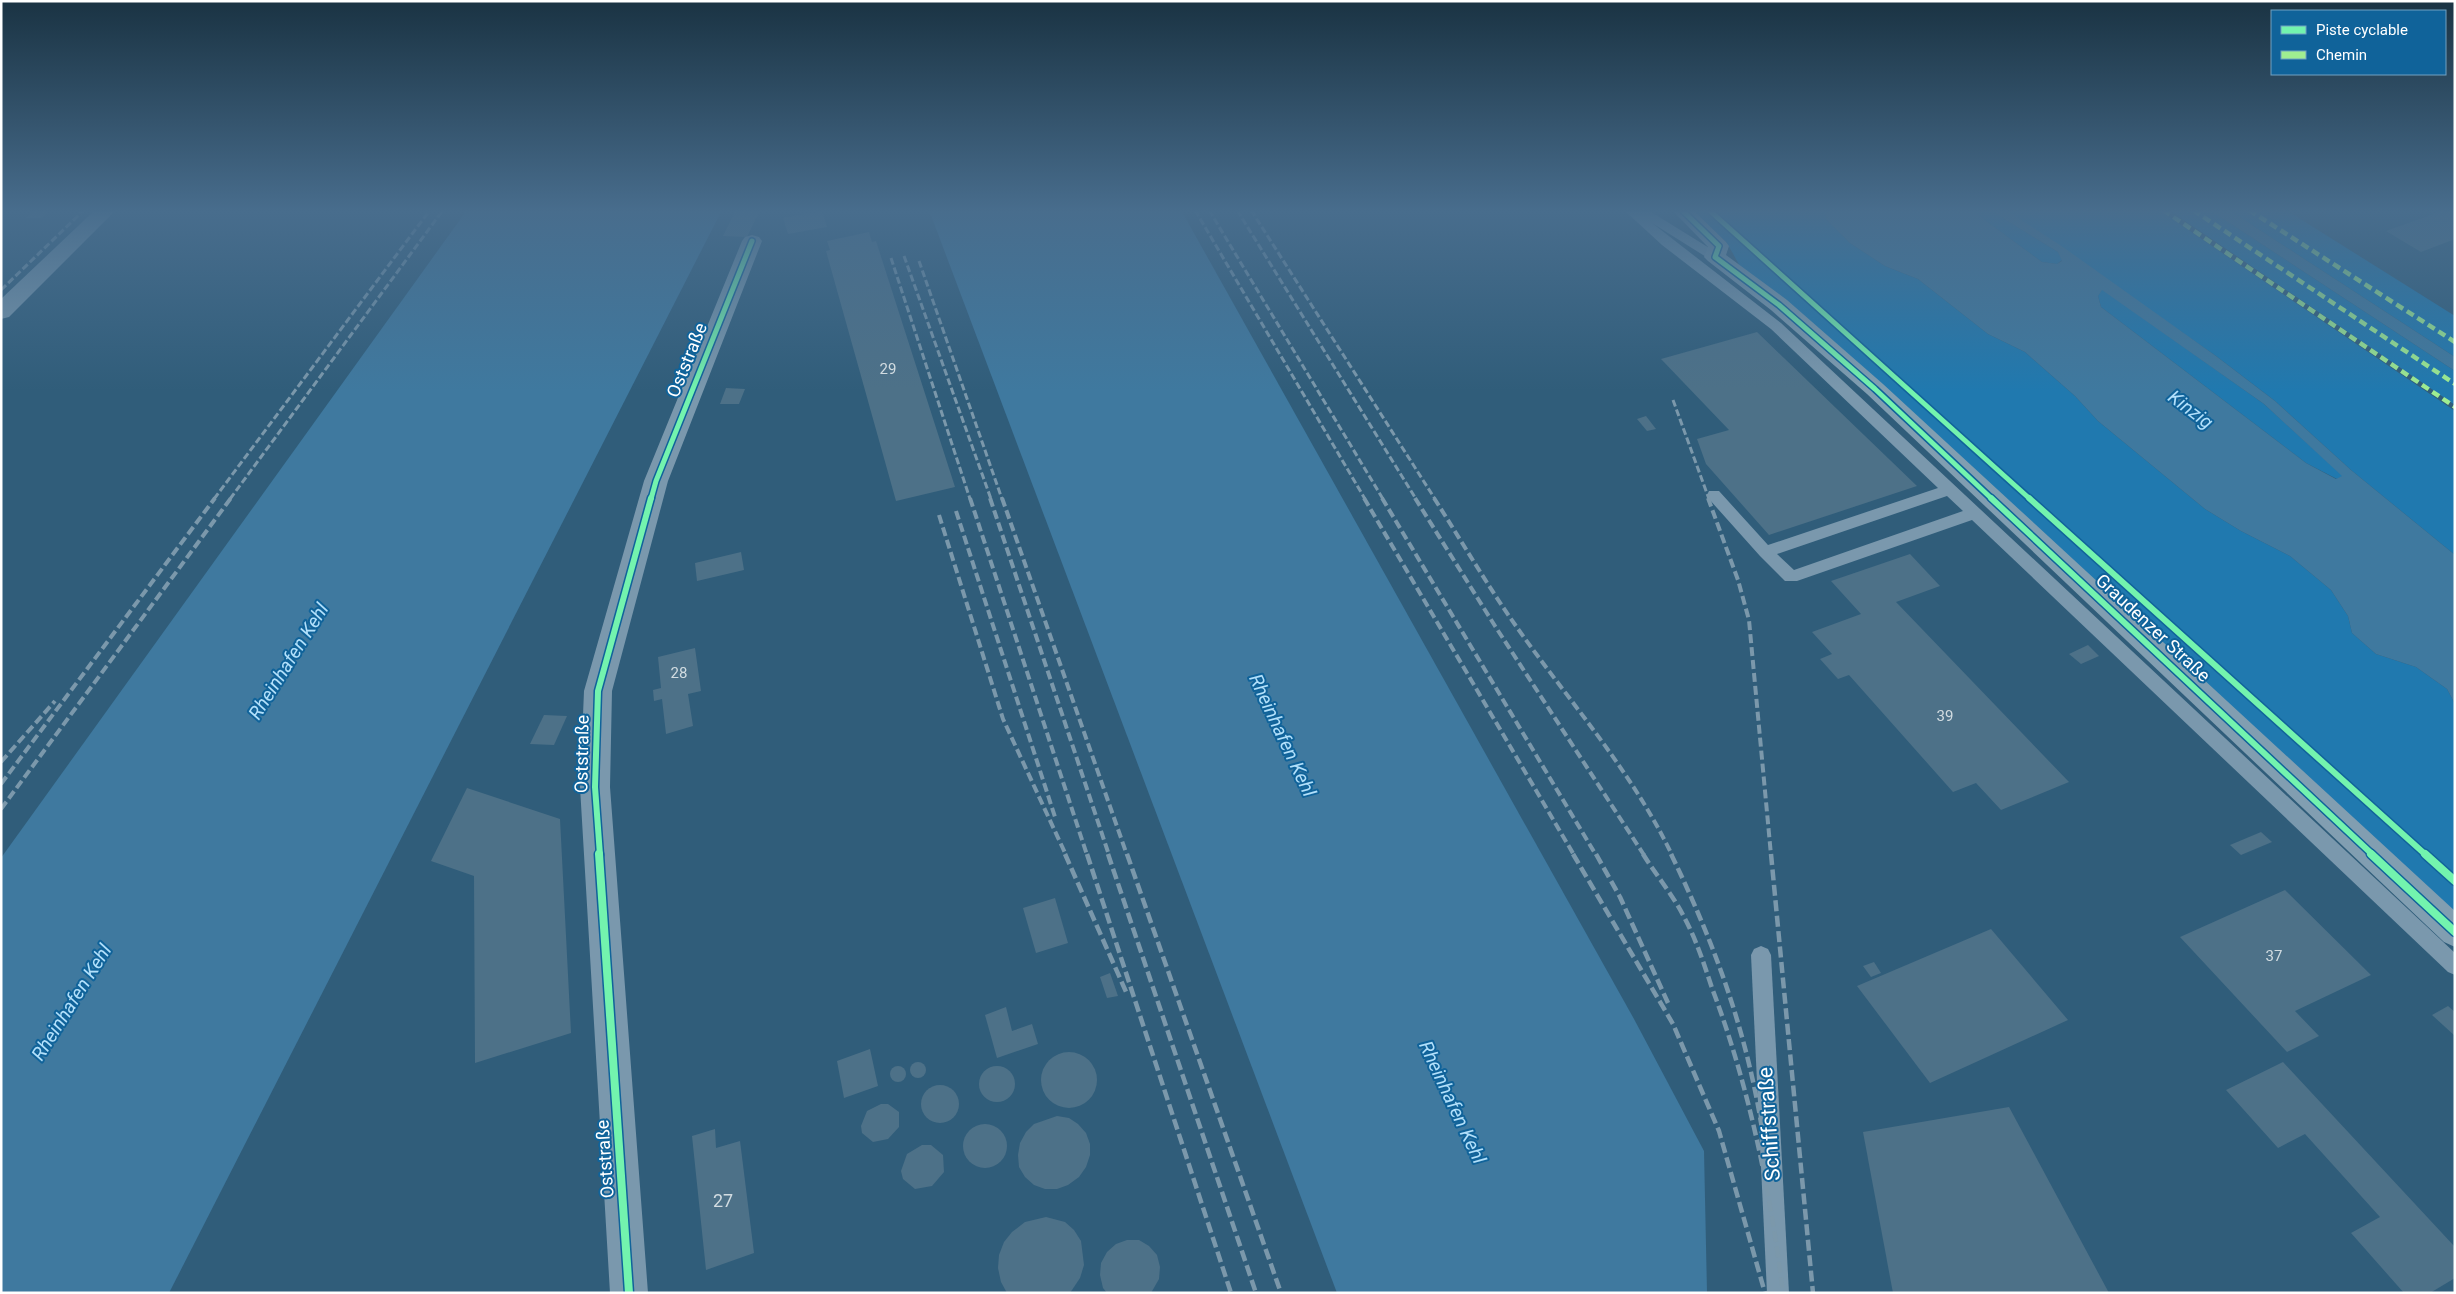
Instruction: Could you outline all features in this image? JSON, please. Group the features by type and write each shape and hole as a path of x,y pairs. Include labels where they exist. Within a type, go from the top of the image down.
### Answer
{"street":[{"path":"1,312 44,270"},
{"name":"Oststraße","path":"629,1293 595,787 598,691 656,481 687,398 740,270"},
{"name":"Graudenzer Straße","path":"1733,270 1779,305 1875,389 2455,932"}],"lane":[{"path":"1703,270 1776,326 2455,966"},
{"path":"1765,552 1950,489"},
{"path":"1714,494 1765,552 1791,577 1975,513"},
{"name":"Schiffstraße","path":"1761,955 1763,1039 1777,1237 1778,1293"}],"shaded area":[{"path":"1744,270 1896,270 1918,279 1988,334 2025,352 2075,396 2098,421 2205,509 2241,531 2290,556 2331,590 2348,616 2352,633 2376,654 2416,667 2447,689 2455,704 2455,916"},
{"path":"2093,270 2248,270 2455,411 2455,555 2351,470 2275,401 2216,356"},
{"path":"2258,270 2302,270 2455,371 2455,405"},
{"path":"2322,270 2382,270 2455,316 2455,357"},
{"path":"2102,289 2264,404 2343,476 2337,479 2306,463 2101,307 2098,296"}],"water":[{"name":"Rheinhafen Kehl","path":"424,270 691,270 169,1293 1,1293 1,858"},
{"name":"Rheinhafen Kehl","path":"952,270 1215,270 1634,1019 1704,1151 1707,1293 1337,1293"},
{"name":"Kinzig","path":"1896,270 2096,270 2216,356 2275,401 2351,470 2455,555 2455,704 2447,689 2416,667 2376,654 2352,633 2348,616 2331,590 2290,556 2241,531 2205,509 2098,421 2075,396 2025,352 1988,334 1918,279","holes":["2102,290 2264,404 2342,476 2336,479 2306,463 2101,307 2098,296"]},
{"path":"2302,270 2322,270 2455,357 2455,371"}],"building":[{"path":"831,270 885,270 955,487 896,501"},
{"path":"1757,332 1917,486 1769,535 1706,464 1697,439 1729,430 1661,359"},
{"path":"726,388 745,389 739,404 720,404"},
{"path":"1646,416 1656,429 1647,431 1637,419"},
{"path":"741,552 744,570 697,581 695,563"},
{"path":"1910,554 1940,586 1896,602 2069,782 2001,810 1976,783 1953,792 1849,675 1838,679 1820,659 1832,654 1812,632 1861,614 1831,581"},
{"path":"2088,645 2099,656 2081,664 2069,654"},
{"path":"695,648 701,691 688,694 693,726 666,734 662,699 654,701 653,690 661,688 658,657"},
{"path":"544,715 567,716 554,745 530,744"},
{"path":"467,788 560,819 571,1033 475,1063 474,876 431,861"},
{"path":"2261,832 2272,842 2241,855 2230,845"},
{"path":"2285,890 2371,975 2295,1011 2319,1036 2287,1052 2180,937"},
{"path":"1055,898 1068,943 1036,953 1023,908"},
{"path":"1991,929 2068,1020 1930,1083 1857,986"},
{"path":"1874,962 1881,973 1871,977 1863,966"},
{"path":"1110,973 1118,996 1107,998 1100,977"},
{"path":"2448,1006 2455,1012 2455,1036 2432,1015"},
{"path":"1006,1007 1012,1031 1032,1024 1038,1044 997,1058 985,1015"},
{"path":"870,1049 878,1086 844,1098 837,1061"},
{"path":"1069,1052 1080,1054 1089,1060 1095,1069 1097,1080 1095,1091 1089,1100 1080,1106 1069,1108 1058,1106 1049,1100 1043,1091 1041,1080 1043,1069 1049,1060 1058,1054"},
{"path":"918,1062 924,1064 926,1070 924,1076 918,1078 912,1076 910,1070 912,1064"},
{"path":"2283,1062 2455,1247 2455,1278 2430,1293 2404,1293 2351,1233 2380,1217 2305,1134 2278,1148 2226,1090"},
{"path":"895,1066 901,1066 906,1071 904,1080 895,1082 890,1077 890,1071"},
{"path":"997,1066 1004,1067 1010,1071 1014,1077 1014,1091 1010,1097 1004,1101 997,1102 990,1101 984,1097 980,1091 979,1084 980,1077 984,1071 990,1067"},
{"path":"940,1085 953,1091 959,1104 953,1117 940,1123 927,1117 921,1104 927,1091"},
{"path":"881,1104 888,1104 899,1112 899,1127 888,1139 873,1142 862,1133 861,1126 867,1111"},
{"path":"2009,1107 2109,1293 1893,1293 1863,1132"},
{"path":"1057,1116 1069,1118 1086,1133 1090,1144 1090,1155 1086,1167 1079,1177 1068,1185 1057,1189 1045,1189 1034,1185 1025,1177 1019,1167 1018,1155 1020,1143 1026,1132 1034,1124"},
{"path":"985,1124 997,1128 1003,1134 1007,1146 1003,1158 997,1164 985,1168 973,1164 967,1158 963,1146 967,1134 973,1128"},
{"path":"715,1129 716,1148 740,1141 754,1253 706,1270 692,1136"},
{"path":"922,1145 931,1145 943,1155 944,1172 932,1186 915,1189 903,1179 901,1171 907,1154"},
{"path":"1046,1217 1065,1222 1074,1230 1081,1241 1084,1265 1080,1278 1070,1293 1007,1293 1001,1282 998,1268 999,1255 1004,1242 1012,1232 1025,1222"},
{"path":"1127,1240 1139,1240 1149,1246 1157,1255 1160,1267 1159,1279 1151,1293 1107,1293 1103,1288 1100,1275 1101,1263 1107,1252 1116,1244"}],"railway":[{"path":"1,290 21,270"},
{"path":"214,499 385,270"},
{"path":"230,499 398,270"},
{"path":"895,270 970,499"},
{"path":"909,270 991,499"},
{"path":"922,270 1002,499"},
{"path":"1231,270 1365,499"},
{"path":"1245,270 1383,499"},
{"path":"1274,270 1416,499"},
{"path":"1289,270 1435,499"},
{"path":"1673,400 1709,499"},
{"path":"1,784 215,498"},
{"path":"1,809 231,498"},
{"path":"970,498 1087,855"},
{"path":"990,498 1109,855"},
{"path":"1002,498 1127,855"},
{"path":"1364,498 1574,855"},
{"path":"1382,498 1596,855"},
{"path":"1415,498 1495,626 1644,855"},
{"path":"1434,498 1509,616 1637,792 1672,855"},
{"path":"1708,498 1738,580 1749,620 1771,855"},
{"path":"956,511 1055,817"},
{"path":"939,515 1003,719 1066,855"},
{"path":"1,762 55,701"},
{"path":"1065,854 1127,994"},
{"path":"1087,854 1231,1293"},
{"path":"1108,854 1256,1293"},
{"path":"1127,854 1281,1293"},
{"path":"1573,854 1673,1024 1719,1131 1765,1293"},
{"path":"1596,854 1620,897 1668,1003"},
{"path":"1643,854 1675,901 1688,925 1700,952 1737,1062 1765,1177 1783,1293"},
{"path":"1671,854 1703,926 1730,997 1751,1071 1765,1148"},
{"path":"1771,854 1813,1293"}],"marked path":[{"path":"2253,270 2455,407"},
{"path":"2284,270 2455,384"},
{"path":"2343,270 2455,342"}],"cycle path":[{"path":"629,1293 595,787 598,691 656,481 740,270"},
{"path":"1733,270 1779,305 1875,389 2455,932"},
{"path":"1776,270 2455,881"}]}
